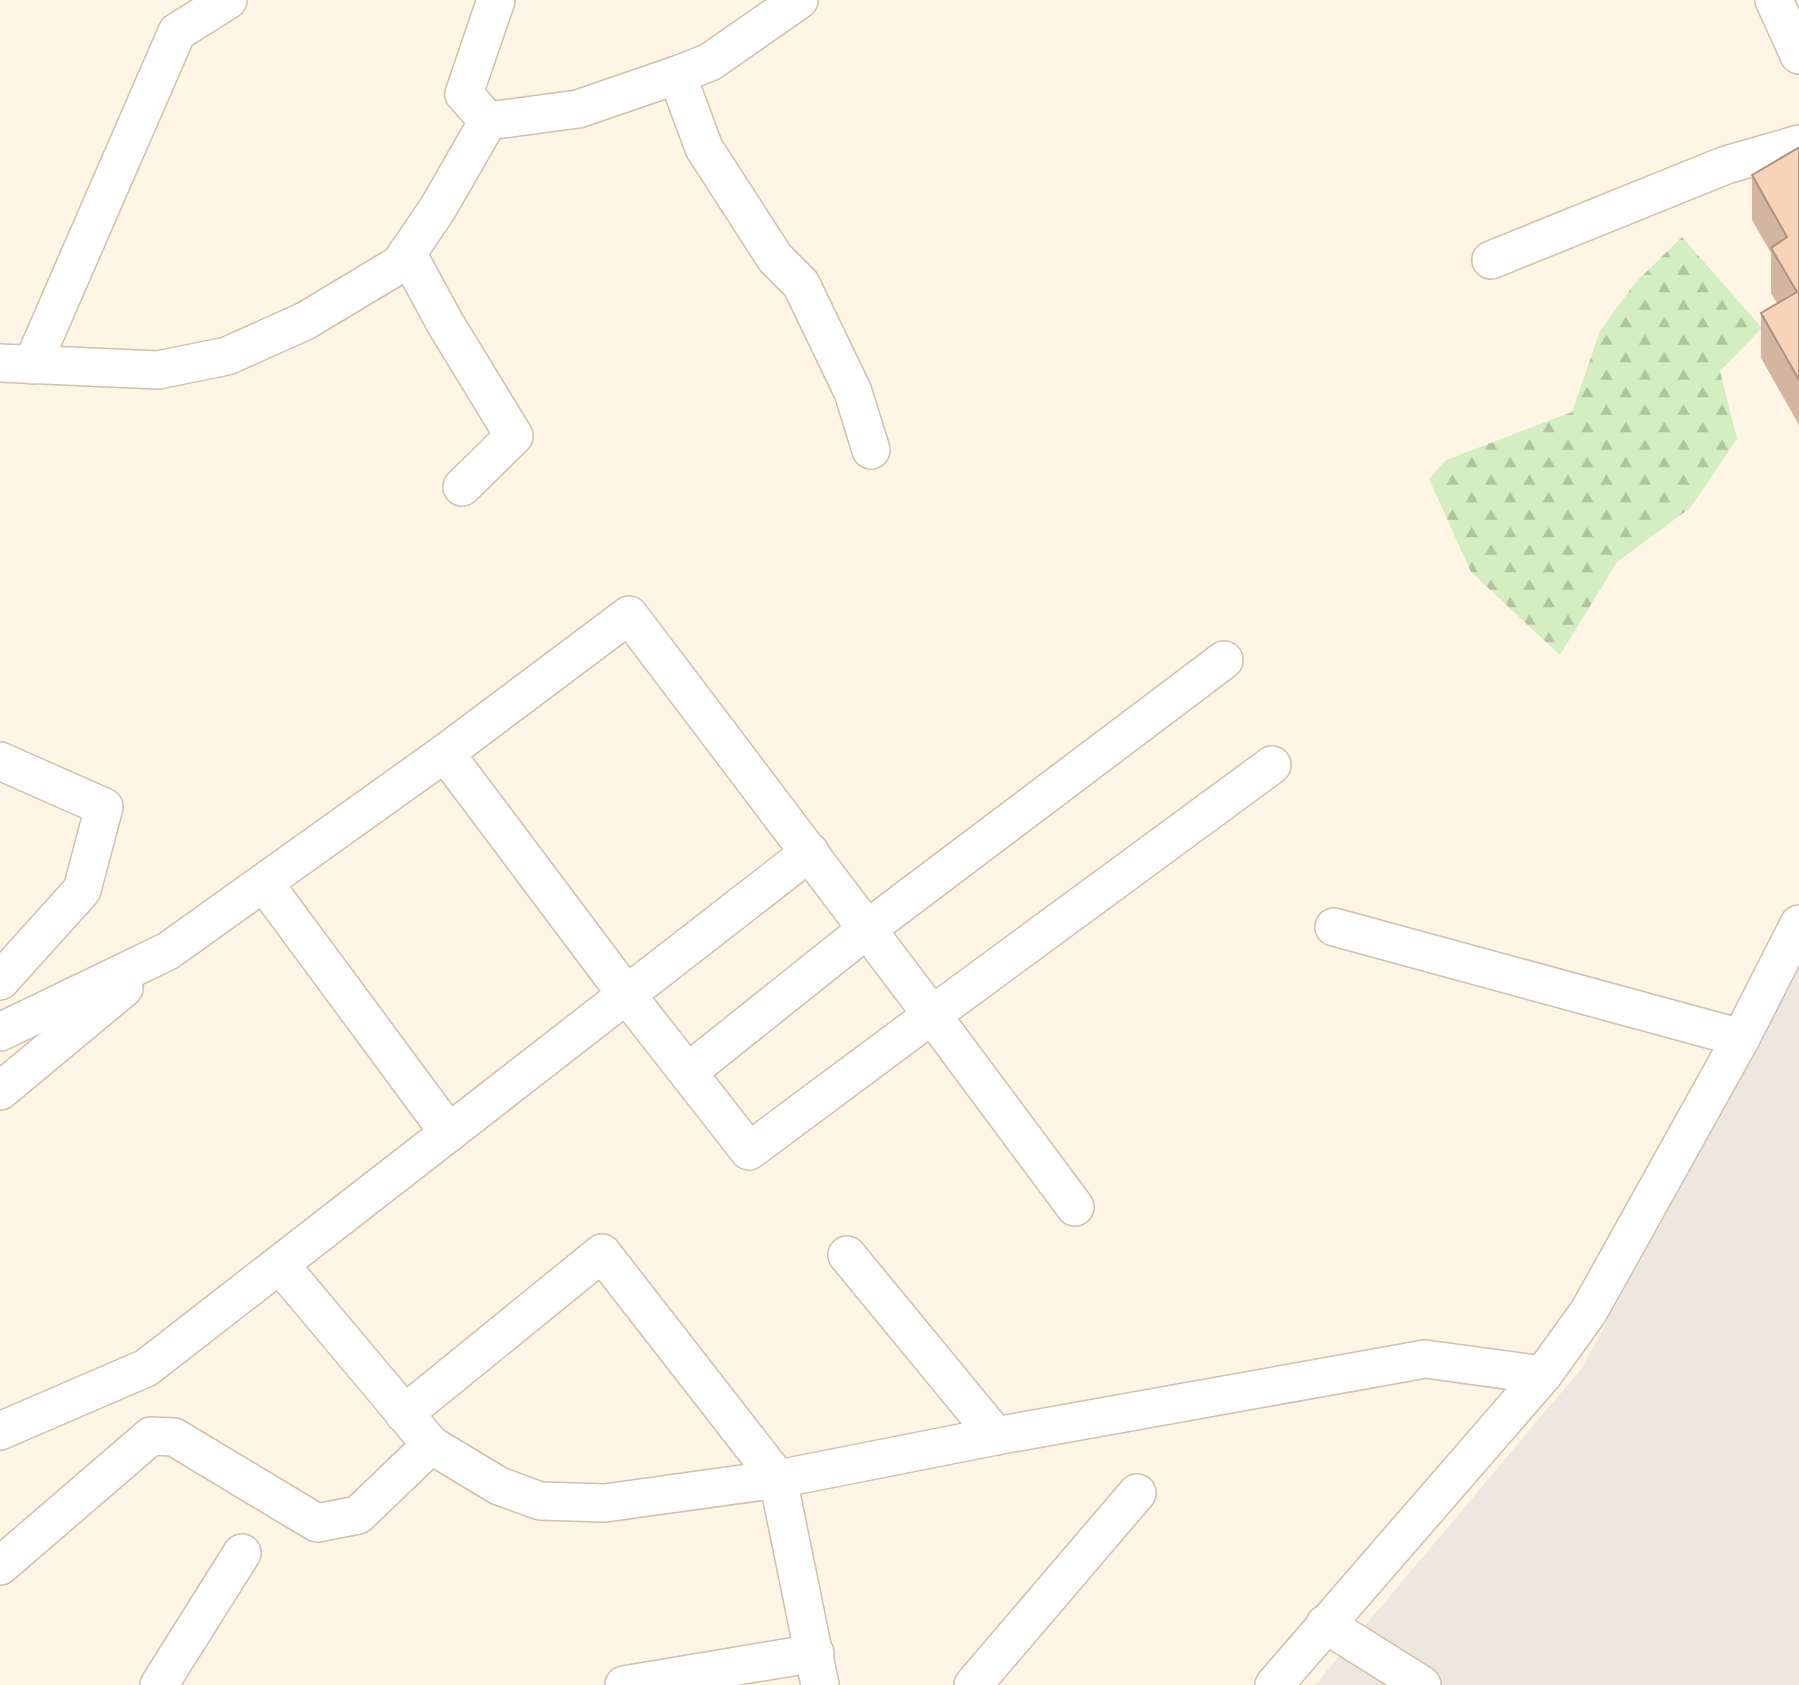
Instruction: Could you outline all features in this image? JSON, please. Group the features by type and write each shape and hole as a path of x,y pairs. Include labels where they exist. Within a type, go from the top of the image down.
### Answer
{"street":[{"path":"228,0 177,32 16,364 158,370 227,356 305,321 400,264 438,208 488,121"},
{"path":"488,121 464,94 496,0"},
{"path":"488,121 578,109 677,75 710,62 799,0"},
{"path":"1774,0 1799,54"},
{"path":"677,75 704,148 775,258 801,284 852,392 871,450"},
{"path":"1491,260 1726,165 1799,144"},
{"path":"407,253 445,323 514,436 462,487"},
{"path":"0,1091 168,951 445,753 629,615 1075,1207"},
{"path":"688,1072 866,930 1224,660"},
{"path":"445,753 626,994 749,1151 1272,765"},
{"path":"0,761 104,807 82,890 0,981"},
{"path":"0,1431 146,1368 281,1266 810,852"},
{"path":"264,883 449,1133"},
{"path":"1274,1685 1543,1375 1589,1311 1741,1038 1799,924"},
{"path":"1334,927 1741,1038"},
{"path":"0,1032 168,951"},
{"path":"404,1414 602,1253 778,1479 818,1669 624,1685"},
{"path":"847,1255 996,1436"},
{"path":"281,1266 431,1445 499,1486 540,1501 605,1503 778,1479 996,1436 1425,1359 1543,1375"},
{"path":"0,1566 150,1436 174,1437 317,1523 358,1515 431,1445"},
{"path":"974,1685 1138,1493"},
{"path":"159,1685 242,1553"},
{"path":"1325,1624 1422,1685"}],"shaded area":[{"path":"1799,968 1799,1685 1315,1685 1581,1369"}],"green space":[{"path":"1682,237 1762,328 1720,371 1737,439 1690,508 1617,562 1560,655 1471,572 1429,479 1446,460 1572,412 1600,331 1635,283"}],"building":[{"path":"1798,148 1799,380 1761,313 1797,292 1771,248 1787,237 1752,175"}]}
